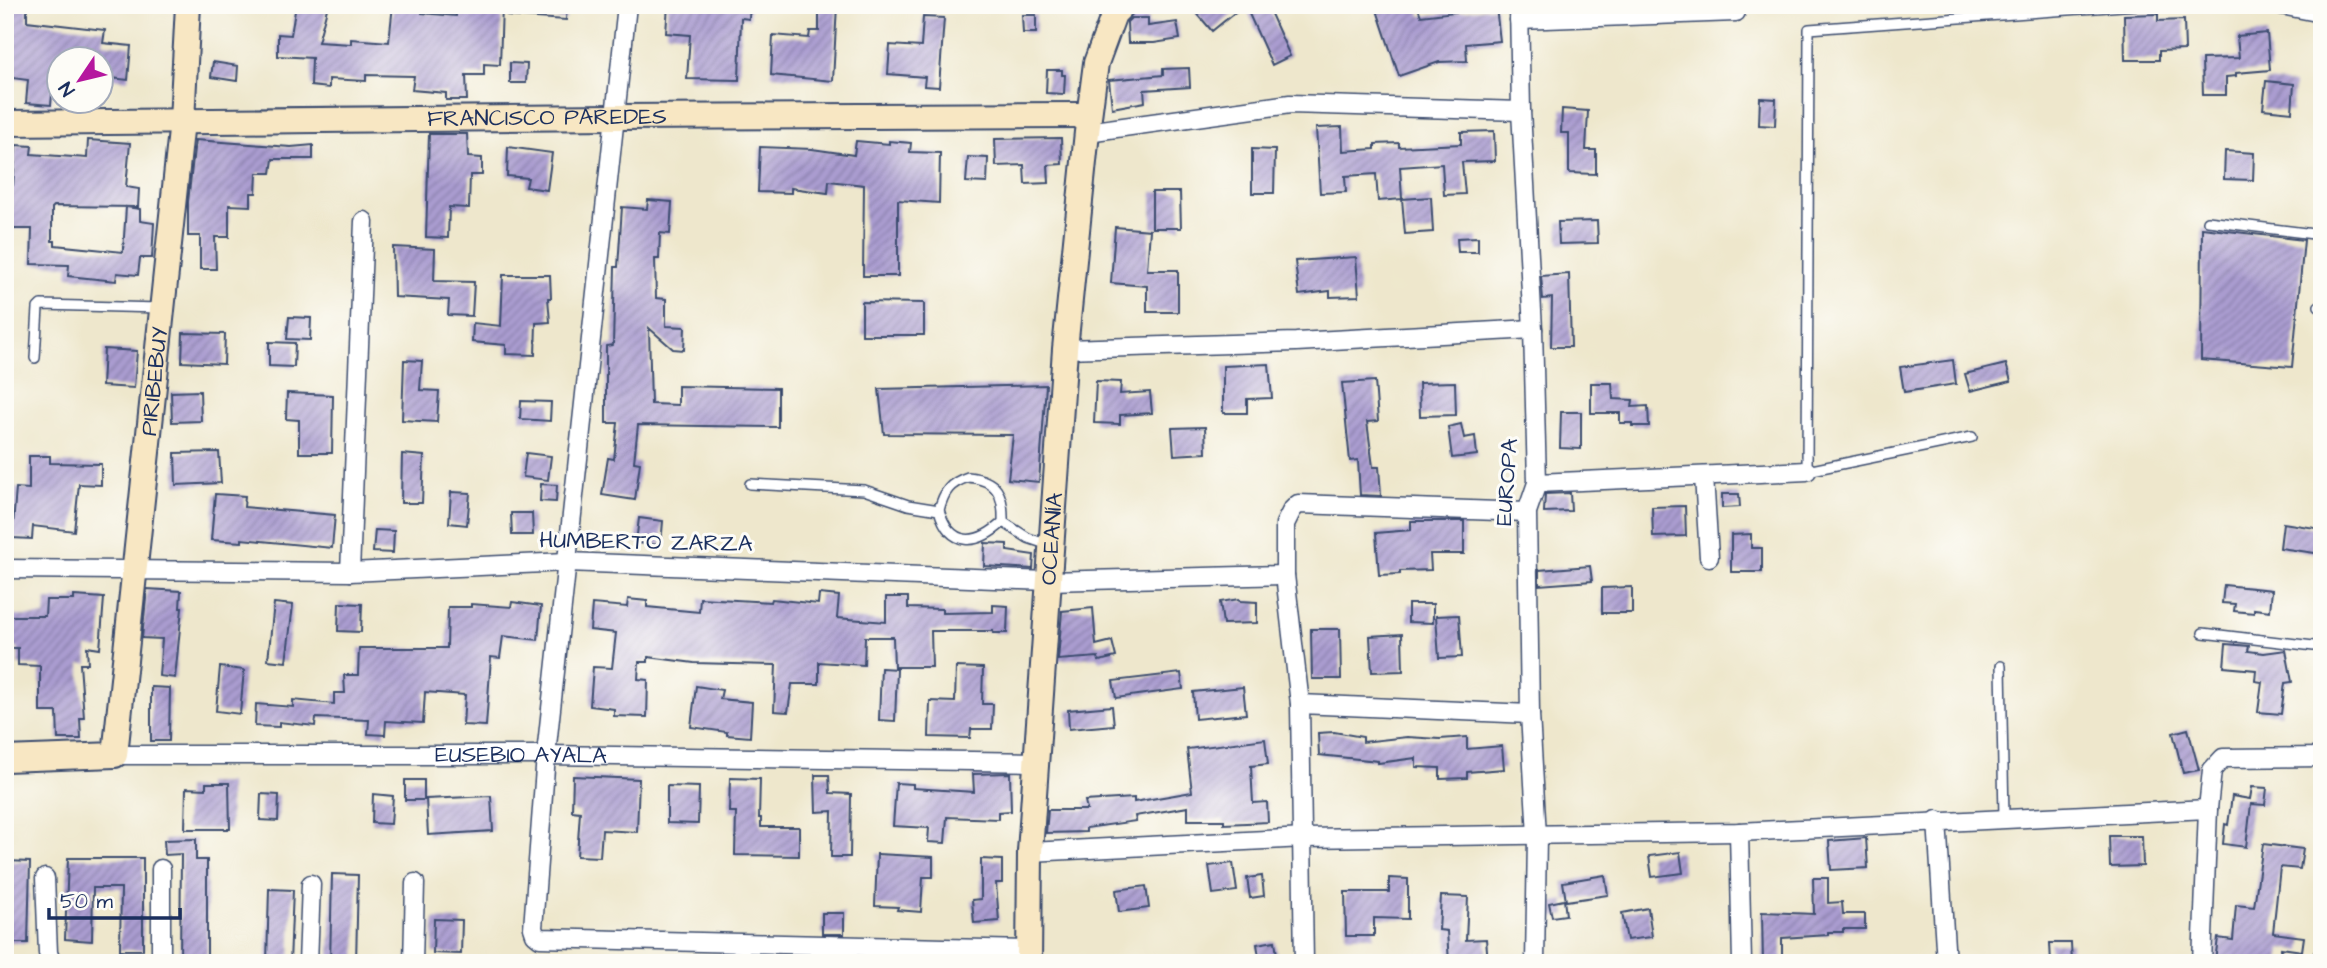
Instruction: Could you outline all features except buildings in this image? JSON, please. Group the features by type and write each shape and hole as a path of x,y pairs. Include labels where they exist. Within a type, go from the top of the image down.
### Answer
{"street":[{"name":"PIRIBEBUY","path":"116,755 182,121 188,5"},
{"path":"626,5 545,755 533,928 540,938 1029,956"},
{"name":"OCEANÍA","path":"1029,956 1030,852 1065,349 1096,63 1114,14 1123,5"},
{"path":"2281,5 2322,13"},
{"path":"1519,13 1694,10 1736,12"},
{"name":"EUROPA","path":"1519,13 1521,111 1533,329 1536,483 1527,512 1530,714 1537,836 1535,963"},
{"path":"1088,124 1290,104 1521,111"},
{"name":"FRANCISCO PAREDES","path":"5,123 614,117 1088,124"},
{"path":"350,572 364,221"},
{"path":"1065,349 1296,342 1533,329"},
{"path":"1536,483 1808,471"},
{"path":"1704,476 1709,557"},
{"path":"1304,963 1300,704 1285,575 1285,524 1298,504 1527,512"},
{"name":"HUMBERTO ZARZA","path":"5,569 350,572 567,562 1048,582 1285,575"},
{"path":"1300,704 1530,714"},
{"name":"EUSEBIO AYALA","path":"5,759 116,755 545,755 1036,762"},
{"path":"2202,963 2212,770 2223,758 2322,757"},
{"path":"1030,852 1304,838 1739,832 2208,808"},
{"path":"1937,820 1946,963"},
{"path":"1739,832 1742,963"},
{"path":"161,869 161,963"},
{"path":"45,878 48,953 52,963"},
{"path":"413,963 415,883"},
{"path":"308,963 311,884"},
{"path":"2321,963 2322,957"}],"lane":[{"path":"1972,437 1808,471 1808,29 2137,5"},
{"path":"2208,221 2322,235"},
{"path":"35,358 38,309 41,305 162,309"},
{"path":"968,477 982,478 994,486 1002,498 1003,522 989,536 976,541 961,539 949,531 939,510 944,492 954,482 968,477"},
{"path":"750,484 864,490 908,505 939,510"},
{"path":"1003,522 1028,538 1050,545"},
{"path":"2203,633 2322,647"},
{"path":"2001,666 2004,817"}]}
